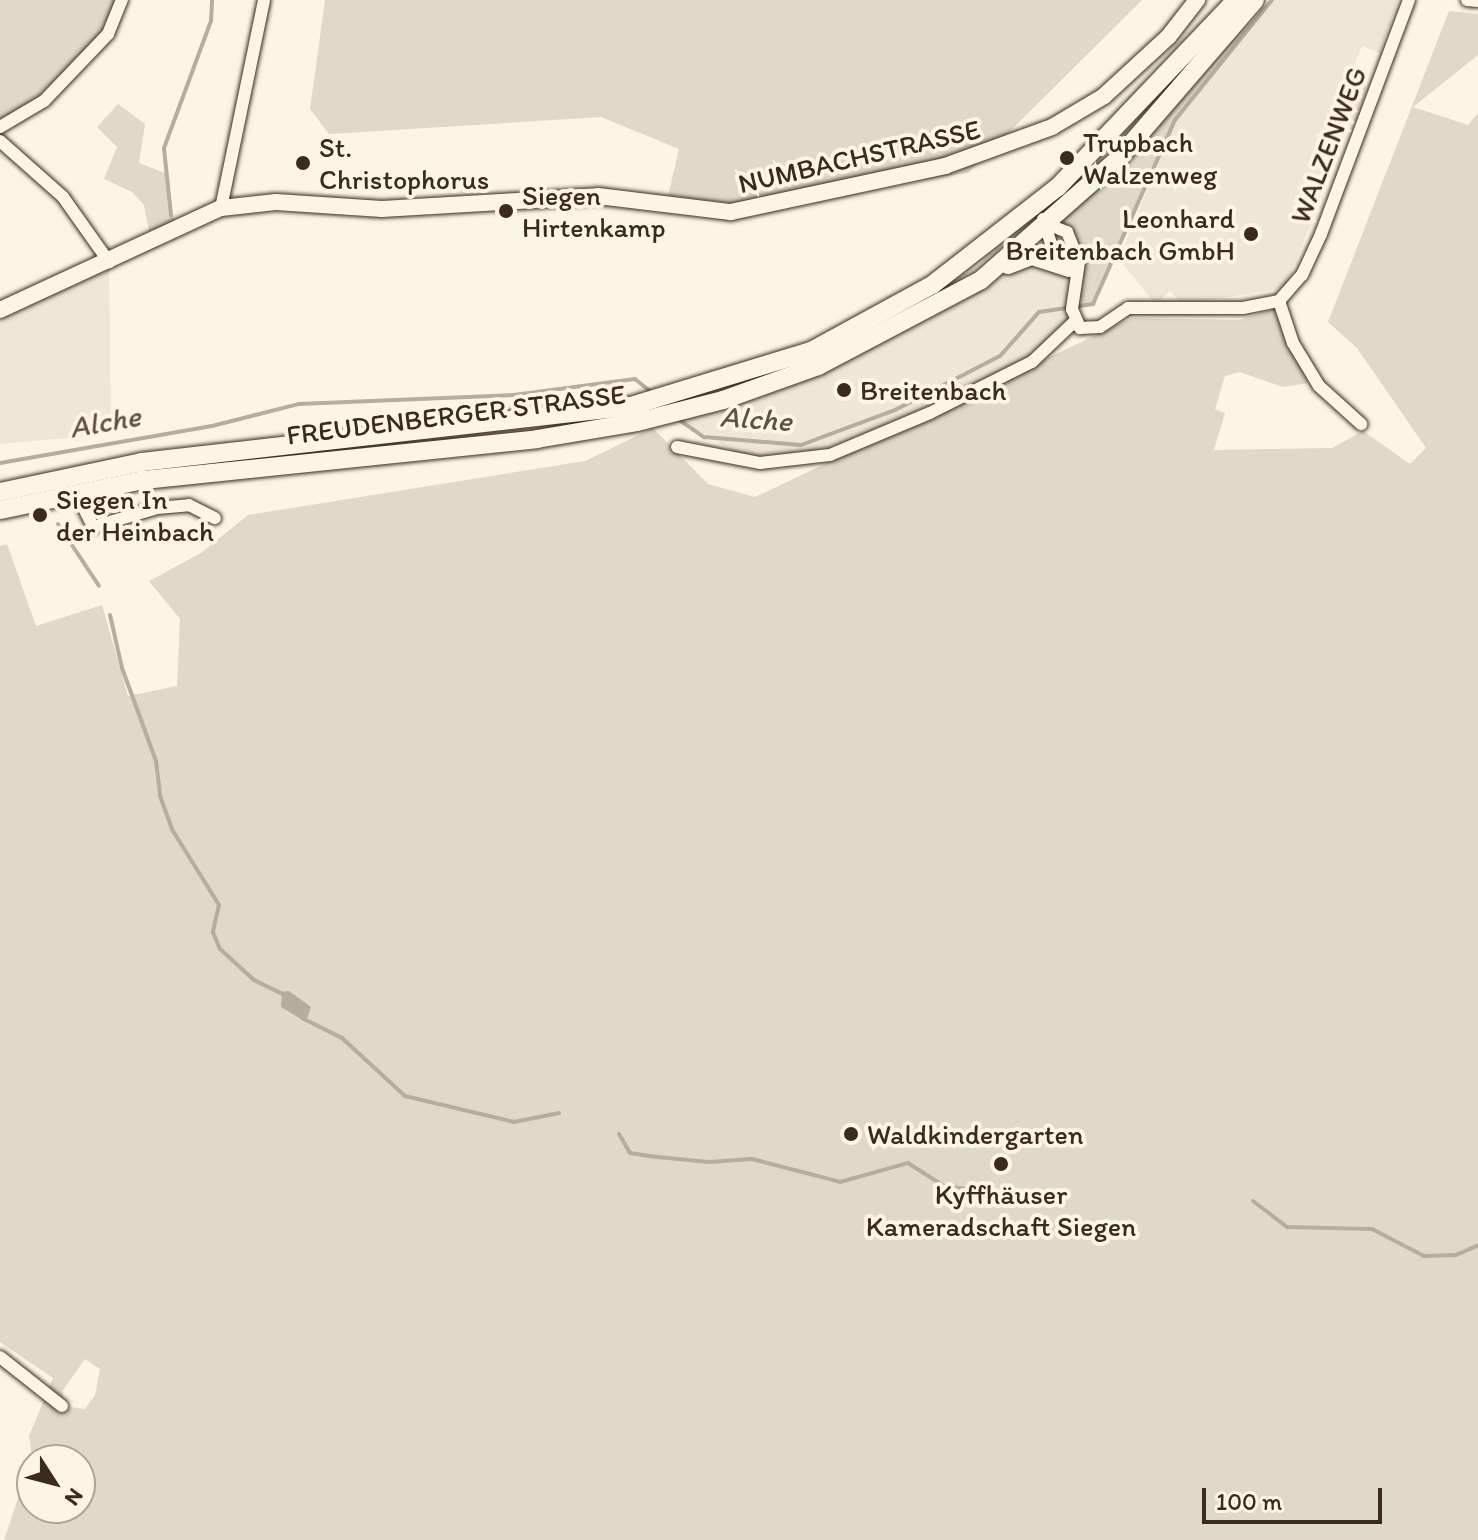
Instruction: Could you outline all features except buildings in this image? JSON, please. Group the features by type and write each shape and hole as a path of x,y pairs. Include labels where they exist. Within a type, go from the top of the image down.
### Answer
{"main road":[{"name":"FREUDENBERGER STRASSE","path":"0,492 142,462 665,406 824,344 932,285 1033,207 1124,123 1236,0"},
{"name":"FREUDENBERGER STRASSE","path":"0,510 76,493 247,466 537,439 818,366 928,312 981,280 1047,224 1166,109 1255,0"},
{"path":"981,280 1032,256 1073,270"}],"street":[{"path":"0,127 44,101 108,34 122,0"},
{"path":"221,208 264,0"},
{"name":"NUMBACHSTRASSE","path":"0,310 221,208 276,202 382,209 598,196 731,212 796,201 993,153 1052,127 1138,67 1197,0"},
{"name":"WALZENWEG","path":"1279,301 1302,275 1321,234 1409,0"},
{"path":"1467,0 1478,1"},
{"path":"0,141 55,190 109,262"},
{"path":"677,447 760,463 830,455 930,413 1032,362 1074,322 1073,270 1051,244 1047,224 1033,207"},
{"path":"1047,224 1067,232 1079,262 1073,270"},
{"path":"1074,322 1088,330 1128,308 1243,308 1279,301 1293,343 1314,378 1361,424"},
{"path":"76,493 93,527 157,508 189,505 215,518"},
{"path":"0,1357 62,1406"}],"shaded area":[{"path":"0,0 122,0 108,34 44,101 0,127"},
{"path":"325,0 1142,0 968,173 748,205 668,196 679,149 601,117 329,134 310,109"},
{"path":"1272,0 1398,0 1380,53 1362,46 1349,78 1368,87 1357,121 1339,115 1316,210 1285,288 1183,304 1170,291 1155,304 1120,260 1131,250 1125,244 1175,120"},
{"path":"1272,0 1175,120 1093,304 1072,309 1076,287 1067,232 1047,224 1117,160"},
{"path":"1449,11 1478,14 1478,55 1413,107 1468,125 1478,113 1478,1540 4,1540 16,1504 16,1524 96,1524 96,1444 30,1444 29,1436 53,1378 0,1342 0,546 7,544 36,626 102,605 128,696 177,686 180,619 149,581 201,553 248,515 585,461 653,428 708,484 755,497 1132,318 1239,320 1274,309 1309,383 1283,387 1240,372 1225,376 1215,409 1225,413 1214,450 1332,448 1363,431 1410,464 1426,448 1357,348 1328,322","holes":["85,1359 100,1369 95,1395 85,1409 62,1406 63,1390"]},
{"path":"118,104 145,124 139,163 165,173 176,229 151,242 144,205 132,192 104,179 117,147 97,127"},
{"path":"1022,257 1076,272 1074,322 1032,362 838,458 761,468 670,414 723,400"},
{"path":"109,262 111,434 0,444 0,310"},
{"path":"289,991 311,1007 306,1022 281,1007 282,992"}],"waterway":[{"path":"171,215 164,148 211,21 212,0"},
{"name":"Alche","path":"678,419 704,437 801,445 895,410 1000,356 1039,312 1093,304 1175,120 1272,0"},
{"name":"Alche","path":"0,463 212,426 299,404 514,395 635,379 652,393"},
{"path":"58,524 99,586"},
{"path":"110,615 122,668 156,761 160,796 173,831 219,905 213,932 220,949 254,980 285,995"},
{"path":"302,1018 342,1038 405,1096 514,1122 559,1113"},
{"path":"619,1134 630,1153 648,1156 709,1162 752,1159 840,1182 908,1163 944,1186 966,1189"},
{"path":"1253,1201 1287,1227 1372,1229 1424,1256 1456,1255 1478,1245"}],"place":[{"name":"Trupbach Walzenweg","path":"1067,158"},
{"name":"St. Christophorus","path":"303,163"},
{"name":"Siegen Hirtenkamp","path":"506,211"},
{"name":"Leonhard Breitenbach GmbH","path":"1251,234"},
{"name":"Breitenbach","path":"844,390"},
{"name":"Siegen In der Heinbach","path":"40,515"},
{"name":"Waldkindergarten","path":"851,1134"},
{"name":"Kyffhäuser Kameradschaft Siegen","path":"1001,1164"}]}
